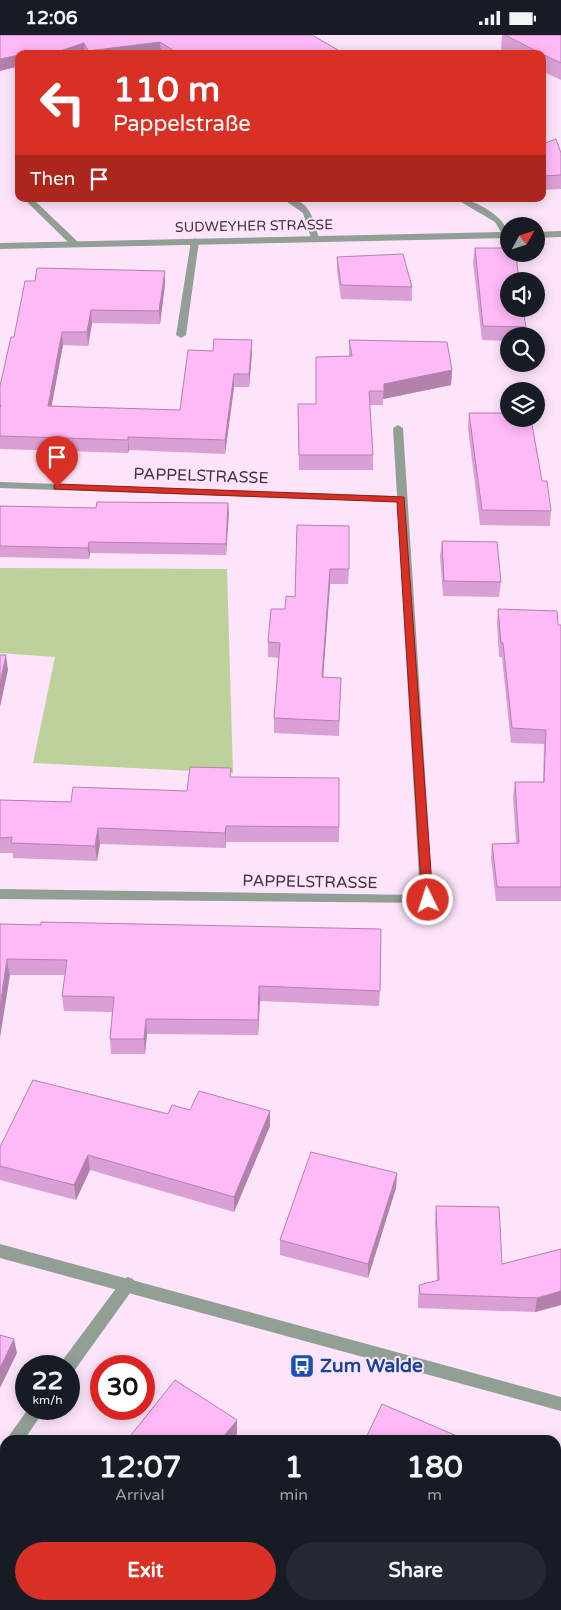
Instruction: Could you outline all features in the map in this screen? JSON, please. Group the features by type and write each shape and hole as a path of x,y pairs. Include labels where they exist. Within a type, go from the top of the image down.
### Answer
{"street":[{"path":"31,202 75,243"},
{"path":"292,202 307,212 315,238"},
{"path":"465,202 498,220 500,223"},
{"path":"545,235 561,234"},
{"name":"SUDWEYHER STRASSE","path":"0,247 75,243 500,235"},
{"path":"181,335 195,241"},
{"name":"PAPPELSTRASSE","path":"0,894 428,900 401,499 398,428"},
{"name":"PAPPELSTRASSE","path":"0,485 401,499"},
{"path":"0,1251 128,1284 561,1404"},
{"path":"76,1355 128,1284"},
{"path":"18,1435 29,1420"}],"green space":[{"path":"0,568 227,569 233,773 33,763 55,657 0,653"}],"building":[{"path":"0,35 312,35 338,50 173,50 160,42 88,50 84,43 63,50 15,50 15,56 0,59"},
{"path":"505,35 561,35 561,63 546,56 546,50 534,50"},
{"path":"556,139 561,153 561,175 546,176 546,143"},
{"path":"475,248 500,248 500,263 517,263 518,272 500,272 500,317 524,317 526,327 483,326"},
{"path":"403,254 412,287 341,285 337,257"},
{"path":"37,268 165,271 159,311 91,310 87,332 62,332 48,406 180,410 188,350 213,351 214,339 252,340 249,374 234,374 225,440 128,437 128,440 0,436 0,386 11,337 14,337 25,281 35,281"},
{"path":"349,340 447,342 452,370 384,384 384,391 369,391 373,455 299,455 298,404 316,404 316,357 352,356"},
{"path":"469,413 500,413 500,427 532,427 542,481 547,481 551,511 482,510"},
{"path":"97,502 228,503 226,544 89,542 88,548 0,546 0,506 96,508"},
{"path":"297,525 349,526 349,569 330,569 322,677 341,678 339,721 274,718 280,643 268,642 271,609 285,609 286,596 295,597"},
{"path":"442,541 497,542 501,582 444,581"},
{"path":"498,609 557,611 558,625 561,625 561,887 497,887 492,844 519,843 515,782 544,782 546,730 512,728"},
{"path":"0,655 6,655 0,683"},
{"path":"190,767 231,768 230,777 339,778 339,827 226,826 225,833 98,828 95,846 11,843 12,837 0,838 0,800 71,802 73,787 187,791"},
{"path":"41,922 381,929 380,991 259,986 258,1020 146,1019 144,1039 110,1039 114,997 62,996 67,960 7,959 0,1007 0,924 41,925"},
{"path":"33,1080 168,1114 172,1105 190,1110 199,1091 270,1111 234,1197 88,1155 74,1185 0,1166 0,1147"},
{"path":"311,1152 397,1173 368,1264 280,1240"},
{"path":"436,1206 499,1207 502,1264 561,1249 561,1291 537,1298 420,1294 419,1285 439,1280"},
{"path":"0,1335 14,1339 0,1368"},
{"path":"175,1380 237,1420 225,1435 131,1435 143,1420 155,1420 155,1405"},
{"path":"382,1404 455,1435 367,1435"}],"place":[{"name":"Zum Walde","path":"302,1366"}],"route":[{"path":"57,487 401,499 428,900"}]}
